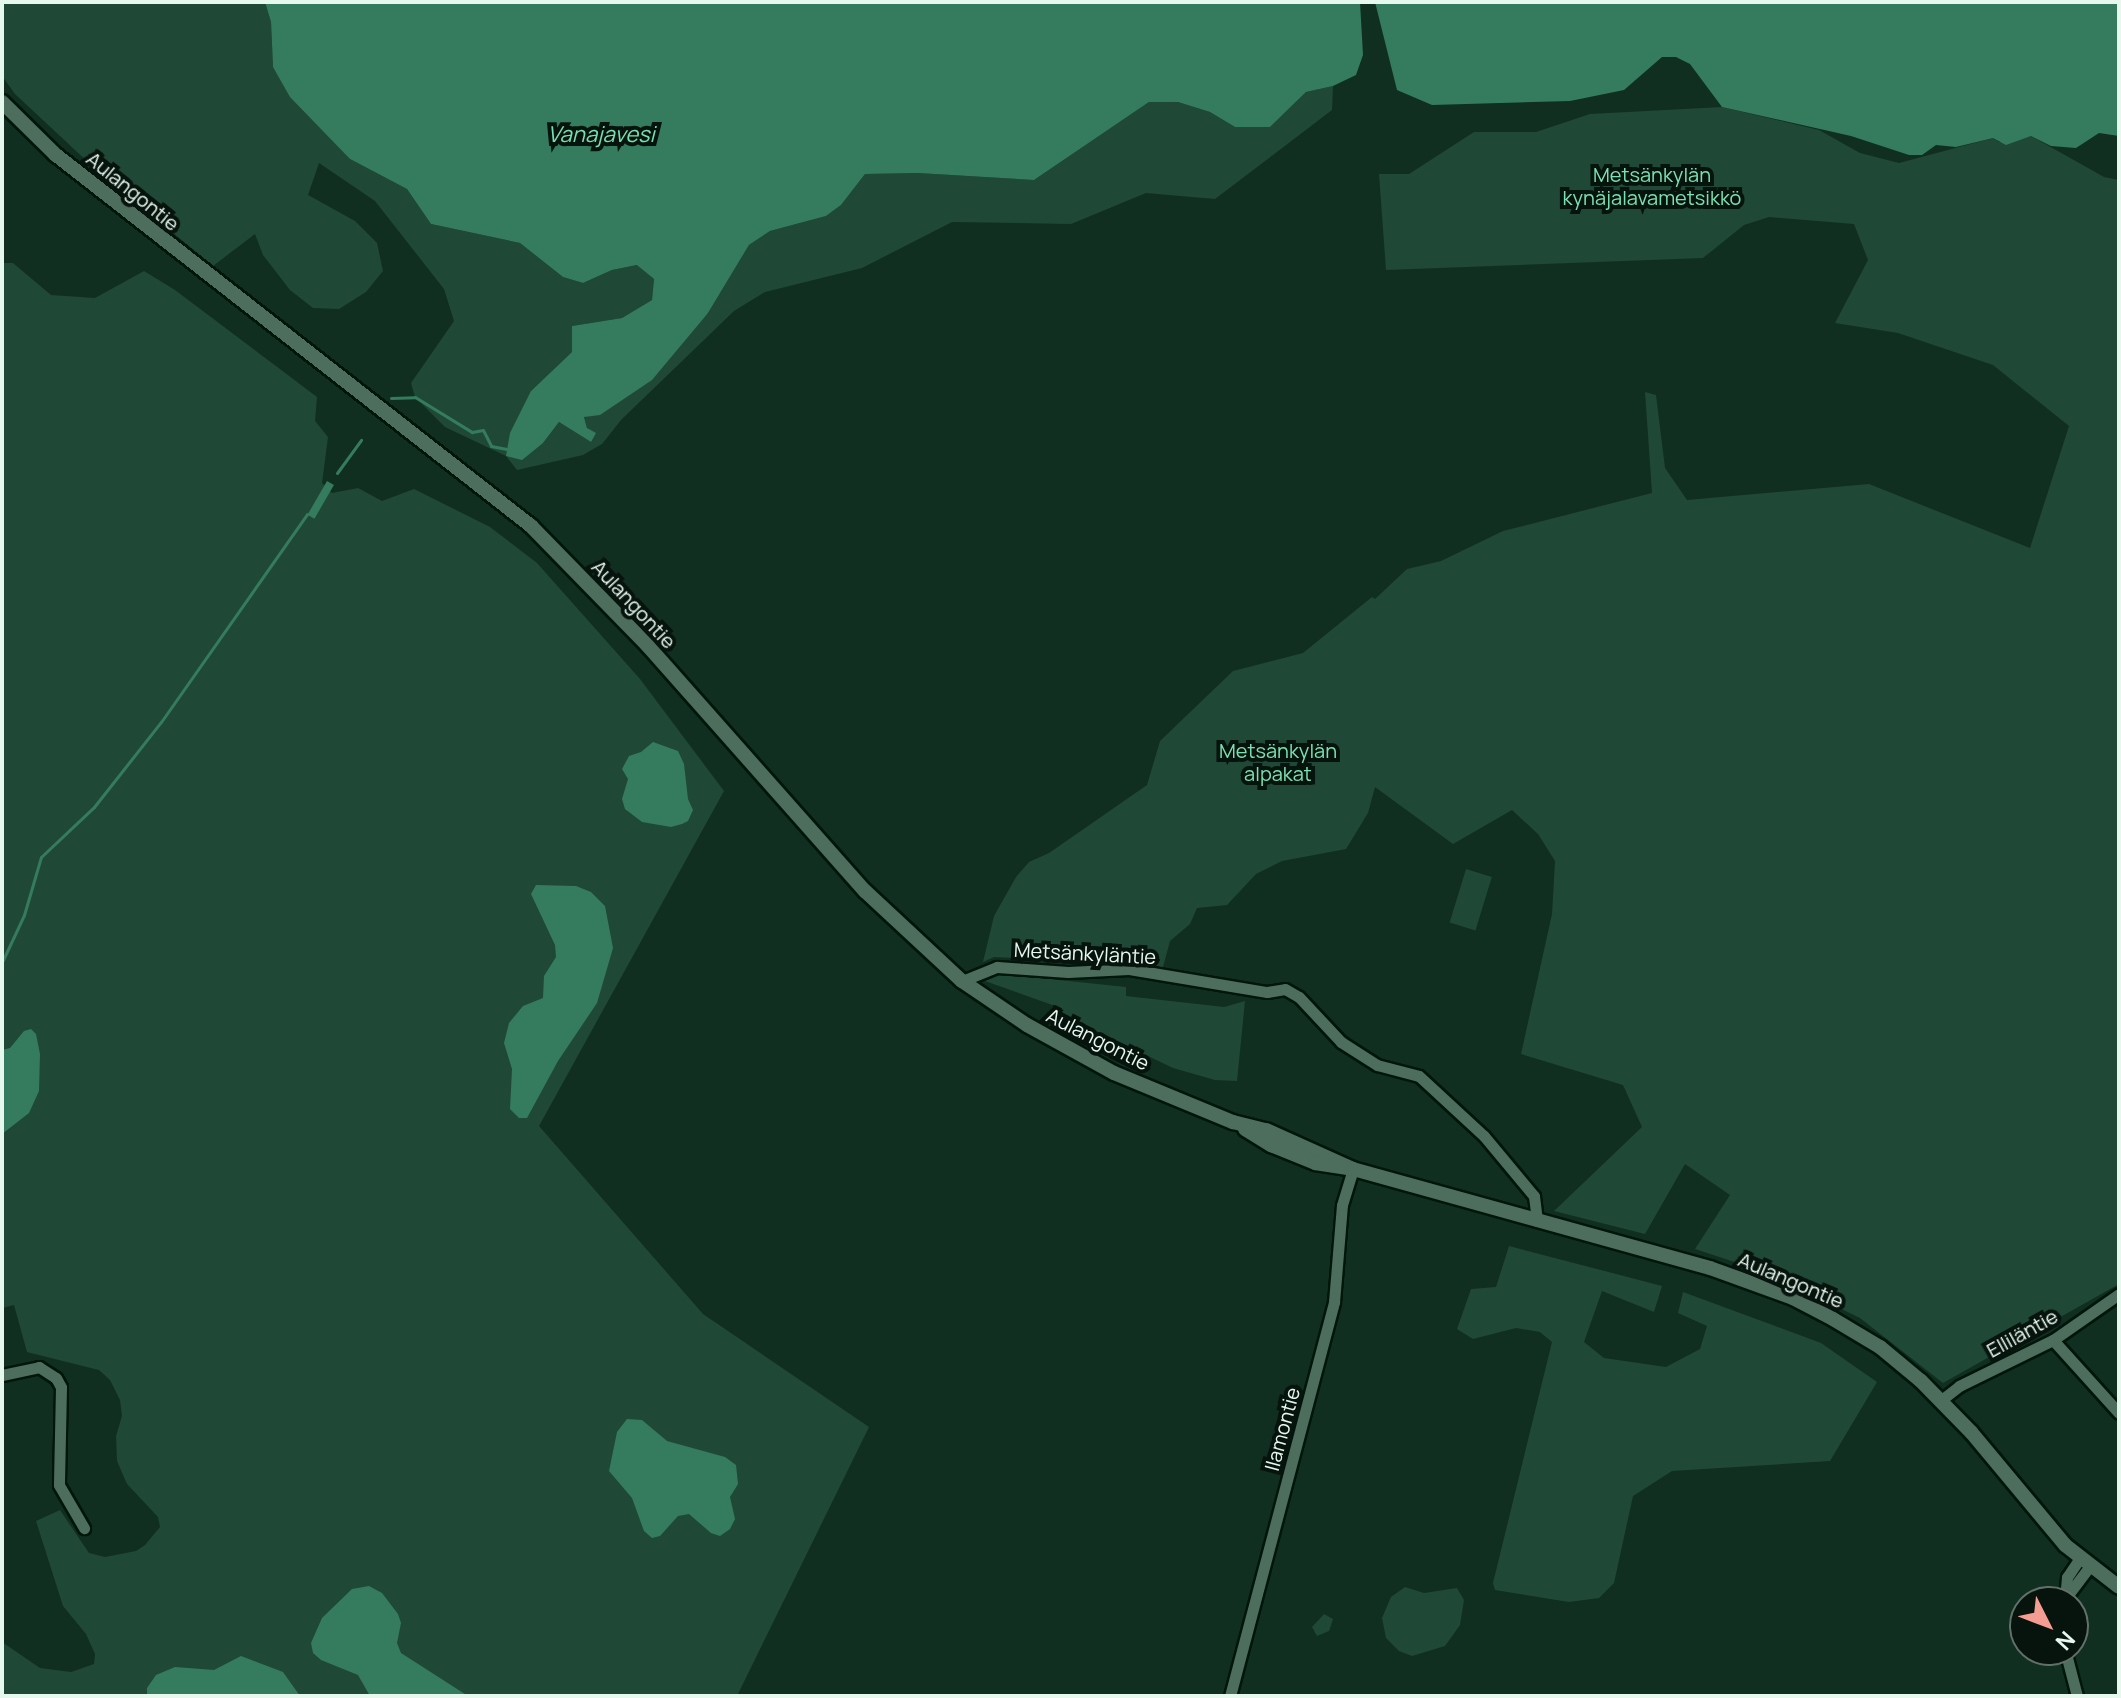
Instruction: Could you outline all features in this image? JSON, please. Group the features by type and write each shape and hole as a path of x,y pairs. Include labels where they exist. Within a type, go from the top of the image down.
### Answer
{"street":[{"name":"Aulangontie","path":"2,102 56,155 531,526 648,646 865,891 962,981 1079,1056 1233,1122 1266,1130 1353,1169 1722,1272 1793,1298 1880,1347 1940,1401 2020,1488 2065,1545 2119,1587"},
{"name":"Metsänkyläntie","path":"962,981 997,967 1068,972 1129,969 1267,992 1285,989 1299,997 1341,1042 1377,1065 1419,1076 1484,1136 1534,1196 1537,1221"},
{"name":"Ilamontie","path":"1230,1696 1334,1302 1342,1205 1353,1169"},
{"name":"Elliläntie","path":"1940,1401 1959,1386 2053,1340 2119,1294"},
{"path":"2053,1340 2119,1413"},
{"path":"2,1375 39,1367 56,1378 61,1387 59,1485 84,1528"},
{"path":"2072,1586 2085,1562"},
{"path":"2069,1666 2077,1696"}],"green space":[{"path":"2,2 265,2 271,22 273,67 350,159 407,189 431,224 520,243 563,277 583,283 612,270 638,265 654,279 652,300 622,318 572,326 572,352 531,391 543,443 559,422 591,442 584,417 708,313 749,245 770,231 826,216 841,205 865,174 918,173 1034,180 1149,102 1178,102 1210,112 1235,127 1270,127 1306,92 1333,86 1332,110 1215,199 1146,193 1071,224 952,222 862,268 765,292 734,311 621,420 602,444 583,455 517,470 506,456 445,427 415,397 411,383 454,321 444,289 375,201 319,163 308,195 355,221 377,243 383,271 366,292 339,309 313,308 290,290 263,255 255,234 213,266 90,164 15,94 2,76"},
{"path":"1722,107 1819,130 1860,153 1899,163 1993,138 1999,142 2031,136 2104,177 2119,180 2119,1284 1943,1383 1860,1318 1765,1272 1695,1249 1730,1195 1685,1164 1645,1234 1554,1211 1642,1127 1623,1085 1521,1054 1552,914 1555,861 1538,834 1512,810 1453,844 1375,787 1368,813 1346,849 1282,861 1256,874 1227,905 1197,908 1190,924 1170,941 1163,967 1136,965 1127,955 1088,950 1078,961 994,957 983,962 994,916 1016,877 1029,862 1049,853 1147,785 1160,741 1233,671 1303,653 1372,597 1375,599 1407,569 1441,561 1503,531 1652,493 1645,392 1656,395 1665,468 1687,500 1869,484 2030,548 2069,426 1993,365 1898,333 1835,323 1868,260 1854,224 1769,217 1744,225 1703,258 1386,270 1379,174 1409,174 1474,132 1536,132 1590,114"},
{"path":"2,263 13,263 51,295 95,298 144,271 175,290 317,397 315,421 328,437 322,483 332,493 358,488 382,501 414,489 490,527 537,563 640,679 724,791 539,1126 703,1314 869,1427 737,1696 2,1696 2,1642 40,1668 71,1672 94,1664 95,1654 86,1634 63,1606 36,1521 60,1510 89,1553 105,1557 136,1551 160,1527 158,1517 127,1484 117,1461 116,1436 122,1416 120,1400 110,1380 99,1370 27,1352 14,1305 2,1308"},
{"path":"1466,869 1492,877 1475,930 1450,923"},
{"path":"991,973 1126,987 1126,996 1224,1007 1245,1001 1237,1081 1215,1080 1173,1068 1071,1019 1055,1006 985,981"},
{"path":"1509,1246 1662,1286 1654,1312 1602,1291 1584,1342 1604,1358 1666,1367 1700,1349 1707,1326 1678,1313 1683,1292 1821,1343 1877,1382 1830,1461 1672,1471 1633,1496 1614,1583 1599,1598 1569,1602 1495,1590 1493,1583 1552,1342 1540,1332 1516,1328 1473,1339 1457,1329 1471,1289 1496,1287"},
{"path":"1405,1587 1424,1593 1457,1588 1464,1600 1460,1625 1445,1646 1412,1656 1399,1651 1386,1638 1382,1618 1391,1597"},
{"path":"1324,1614 1333,1619 1329,1631 1317,1636 1312,1627"}],"water":[{"name":"Vanajavesi","path":"265,2 1360,2 1363,55 1356,75 1333,86 1306,92 1270,127 1235,127 1210,112 1178,102 1149,102 1034,180 918,173 865,174 841,205 826,216 770,231 749,245 708,313 652,380 600,415 584,417 587,428 596,433 591,442 559,422 543,443 522,460 506,456 510,433 531,391 572,352 572,326 622,318 652,300 654,279 637,265 612,270 583,283 563,277 520,243 431,224 407,189 350,159 290,97 273,67 271,22"},
{"path":"1375,2 2119,2 2119,136 2099,133 2076,148 2051,146 2031,136 2006,145 1993,138 1956,147 1936,145 1922,155 1909,155 1851,136 1722,107 1690,64 1676,57 1662,57 1624,90 1570,101 1432,105 1397,90"},
{"path":"327,481 334,485 314,519 308,515"},
{"path":"653,742 678,751 684,764 688,799 693,810 688,821 682,824 671,827 642,822 625,809 622,799 628,779 622,769 629,756 641,752"},
{"path":"536,885 576,886 591,892 605,906 613,948 597,1003 558,1061 527,1118 519,1118 510,1109 512,1069 504,1043 509,1023 523,1006 543,998 544,976 556,957 555,945 531,894"},
{"path":"31,1029 36,1034 40,1054 39,1091 29,1113 2,1134 2,1050 10,1048 24,1031"},
{"path":"627,1419 642,1420 667,1441 725,1457 736,1465 738,1484 730,1497 735,1519 730,1529 720,1536 711,1533 689,1514 678,1516 660,1536 652,1538 644,1531 632,1498 609,1471 617,1432"},
{"path":"369,1586 382,1593 398,1614 401,1623 397,1643 401,1653 468,1696 370,1696 358,1675 321,1660 313,1653 311,1643 322,1618 352,1589"},
{"path":"241,1656 283,1672 300,1696 147,1696 147,1688 156,1675 175,1667 214,1670"}],"waterway":[{"path":"391,398 415,397 472,432 483,430 491,446 507,449"},
{"path":"337,473 361,440"},
{"path":"2,962 24,915 41,857 94,807 161,722 307,514"}],"park label":[{"name":"Metsänkylän kynäjalavametsikkö","path":"1652,186"},
{"name":"Metsänkylän alpakat","path":"1278,762"}]}
